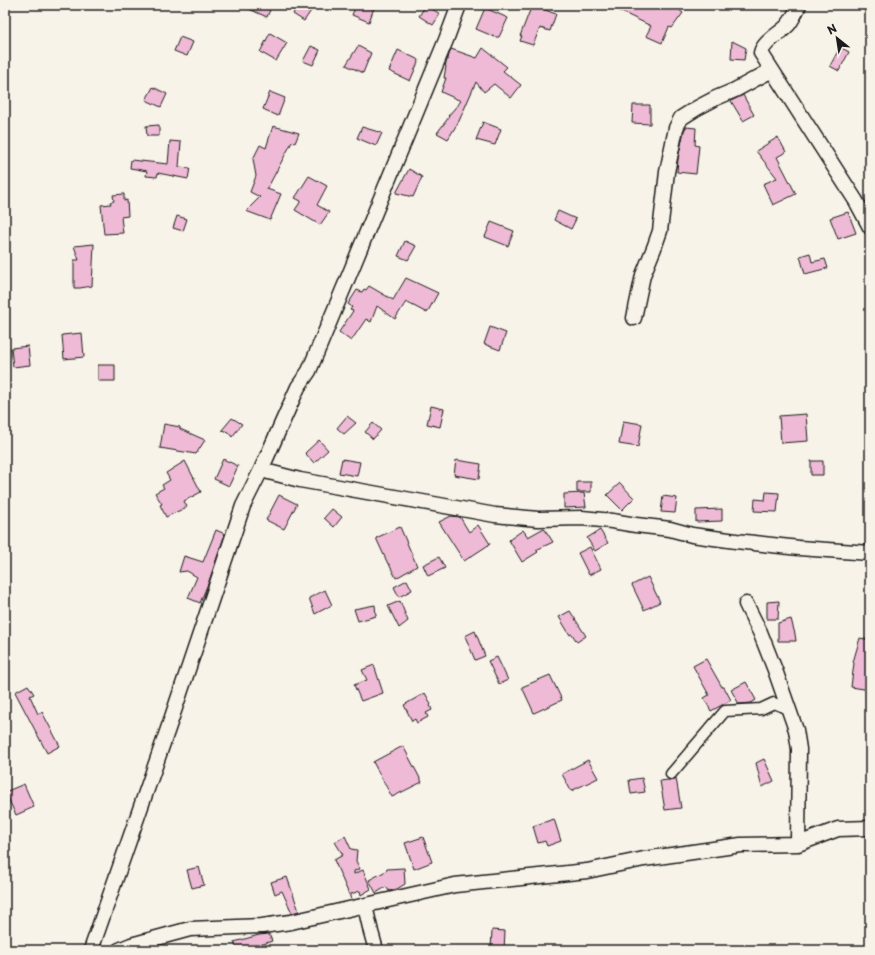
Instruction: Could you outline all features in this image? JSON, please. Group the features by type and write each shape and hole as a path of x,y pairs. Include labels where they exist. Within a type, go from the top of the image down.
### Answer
{"street":[{"path":"91,950 170,723 243,506 261,470 298,387 309,371 446,40 459,5"},
{"path":"799,5 787,26 763,48 762,53 856,201 870,228"},
{"path":"634,318 643,275 660,231 667,172 676,128 681,118 703,105 736,90 772,70"},
{"path":"261,470 300,480 494,515 538,518 582,518 612,521 670,529 692,535 736,541 799,548 870,553"},
{"path":"746,604 760,632 796,730 799,749 798,844"},
{"path":"671,774 725,711 761,708 774,703 788,709"},
{"path":"119,950 131,945 190,930 262,926 291,922 455,885 587,871 644,859 740,845 798,844 838,829 870,828"},
{"path":"365,906 376,950"}],"building":[{"path":"240,5 272,5 267,17"},
{"path":"298,5 315,5 304,21 293,14"},
{"path":"356,5 375,5 369,22 352,15"},
{"path":"426,5 440,14 433,25 419,16"},
{"path":"532,5 556,14 550,31 540,28 533,45 520,41 522,36 520,36"},
{"path":"607,5 673,5 683,13 672,28 669,27 662,43 646,36 651,26"},
{"path":"485,8 508,18 499,37 495,37 476,29"},
{"path":"270,33 287,43 276,61 260,52"},
{"path":"180,37 193,42 187,56 174,51"},
{"path":"732,41 746,48 744,60 731,59"},
{"path":"311,46 320,50 313,65 303,61"},
{"path":"358,46 371,53 363,73 346,65"},
{"path":"840,47 849,52 839,71 830,66"},
{"path":"483,48 507,67 503,71 521,85 511,98 494,84 484,92 476,82 459,121 448,139 437,133 449,117 448,116 461,101 441,92 446,78 444,78 445,66 451,49 477,58"},
{"path":"398,50 419,60 410,81 389,71"},
{"path":"153,87 167,94 161,107 146,100"},
{"path":"270,92 285,98 278,116 263,109"},
{"path":"743,95 754,115 743,121 731,101"},
{"path":"633,105 650,105 650,124 632,123"},
{"path":"483,122 501,129 495,145 476,140"},
{"path":"159,125 159,136 147,136 146,126"},
{"path":"273,126 299,133 295,143 292,142 267,189 281,194 270,220 246,211 260,197 250,192 256,176 253,159 260,145 266,148"},
{"path":"362,127 382,133 376,146 357,138"},
{"path":"686,127 696,128 695,145 699,146 696,174 677,172 678,159"},
{"path":"778,137 786,152 777,157 796,194 773,205 763,184 777,178 756,151"},
{"path":"170,141 181,142 179,167 190,168 188,179 158,173 157,177 146,176 147,171 130,168 131,160 168,164"},
{"path":"409,169 422,177 413,197 396,193"},
{"path":"309,176 327,186 317,205 329,212 320,225 295,210 301,201 295,198"},
{"path":"124,194 124,201 127,200 128,216 121,217 123,233 104,234 101,205 111,204 110,202 114,201 113,195"},
{"path":"558,211 576,219 571,229 554,220"},
{"path":"848,212 856,233 838,239 830,218"},
{"path":"177,216 187,219 183,231 173,228"},
{"path":"491,222 514,231 508,246 485,237"},
{"path":"405,241 416,246 408,260 398,256"},
{"path":"94,244 92,286 74,288 74,260 79,260 74,246"},
{"path":"810,253 812,262 825,259 828,268 805,274 800,256"},
{"path":"406,278 438,293 427,313 406,302 395,319 377,306 371,322 366,319 351,341 339,332 353,311 350,310 352,307 348,304 357,290 362,292 369,286 393,300"},
{"path":"490,327 506,333 500,350 484,344"},
{"path":"82,333 84,357 64,359 62,335"},
{"path":"28,346 30,365 13,367 11,348"},
{"path":"98,365 115,365 115,381 98,381"},
{"path":"431,406 444,409 440,427 427,424"},
{"path":"806,414 808,441 781,443 779,416"},
{"path":"347,416 356,423 344,434 337,428"},
{"path":"232,418 242,424 232,437 228,432 222,430"},
{"path":"623,421 642,424 638,447 619,444"},
{"path":"373,423 381,430 373,439 365,432"},
{"path":"164,424 180,427 180,429 205,440 196,454 160,448"},
{"path":"319,440 328,450 314,463 305,453"},
{"path":"223,459 238,466 229,486 214,479"},
{"path":"342,459 360,462 357,476 339,473"},
{"path":"456,460 481,464 479,479 454,475"},
{"path":"185,461 201,492 184,501 187,507 166,517 160,505 162,504 155,493 164,488 162,485 170,480 166,473"},
{"path":"811,461 823,461 823,475 811,475"},
{"path":"577,482 591,482 591,492 577,492"},
{"path":"620,483 634,498 622,510 607,495"},
{"path":"766,492 779,493 777,512 754,511 755,499 765,500"},
{"path":"584,493 586,507 564,508 564,494"},
{"path":"279,495 297,504 284,529 266,520"},
{"path":"663,496 677,498 675,513 661,512"},
{"path":"332,509 342,517 334,527 324,518"},
{"path":"722,509 722,521 696,522 696,510"},
{"path":"451,516 460,517 469,532 478,525 490,544 464,561 439,522"},
{"path":"400,527 417,566 396,578 376,538"},
{"path":"544,528 553,542 536,550 538,552 522,562 509,540 523,530 528,537"},
{"path":"216,530 225,534 200,603 188,598 197,577 187,571 179,572 184,556 203,562"},
{"path":"600,530 608,543 595,551 587,538"},
{"path":"590,547 601,569 589,575 578,553"},
{"path":"439,557 445,568 428,576 423,565"},
{"path":"648,577 660,602 644,610 632,585"},
{"path":"407,580 412,590 399,597 394,587"},
{"path":"325,590 332,605 315,614 309,598"},
{"path":"400,601 408,621 399,628 388,606"},
{"path":"779,601 778,619 767,619 767,602"},
{"path":"375,605 376,616 358,621 354,609"},
{"path":"570,611 586,636 577,642 572,634 570,635 559,617"},
{"path":"791,619 796,641 778,641 778,623"},
{"path":"475,631 485,656 475,660 465,636"},
{"path":"860,638 870,640 866,656 870,656 870,690 851,687 853,662"},
{"path":"497,657 508,680 499,684 488,661"},
{"path":"706,659 731,700 711,711 704,698 709,695 693,666"},
{"path":"374,665 383,693 361,701 354,685 367,680 362,670"},
{"path":"550,675 562,700 534,713 522,687"},
{"path":"746,682 756,700 751,703 739,704 731,690"},
{"path":"28,685 34,694 30,696 38,714 42,712 60,746 47,753 15,692"},
{"path":"425,693 431,704 432,710 426,713 428,717 417,723 415,719 412,721 404,705"},
{"path":"403,746 422,782 392,797 373,762"},
{"path":"764,759 774,781 762,787 756,763"},
{"path":"588,760 598,778 571,791 562,774"},
{"path":"642,778 645,792 631,794 629,780"},
{"path":"676,778 681,808 665,810 660,781 673,780"},
{"path":"24,784 34,807 16,815 5,792"},
{"path":"554,819 561,841 547,846 545,841 538,843 533,826"},
{"path":"345,836 351,849 357,850 356,861 360,869 354,871 354,874 363,870 371,889 361,895 360,891 351,894 351,899 334,860 343,855 335,842"},
{"path":"423,837 432,862 414,869 405,843"},
{"path":"199,867 204,885 192,888 187,870"},
{"path":"404,868 405,884 397,889 389,891 386,887 376,893 369,880 387,869"},
{"path":"287,877 299,911 292,913 282,891 275,894 271,882"},
{"path":"492,930 505,931 504,950 491,950"},
{"path":"269,934 272,941 246,950 237,950 234,942 259,935"}]}
